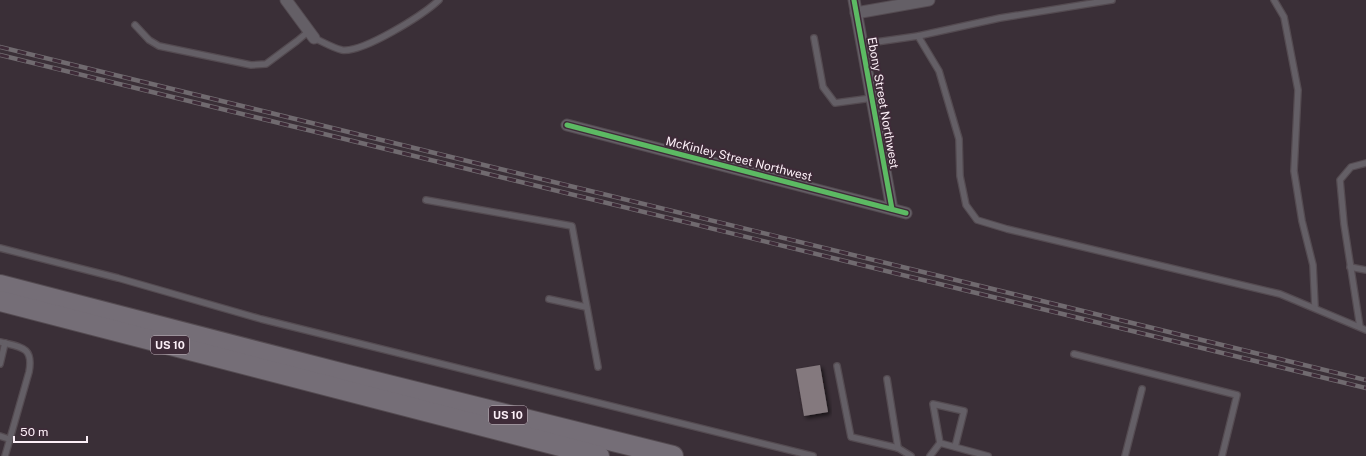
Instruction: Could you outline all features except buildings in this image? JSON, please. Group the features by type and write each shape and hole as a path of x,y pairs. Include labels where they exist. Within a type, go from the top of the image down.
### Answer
{"highway":[{"path":"0,276 61,301"},
{"name":"US 10","path":"0,285 344,374 672,456"},
{"name":"US 10","path":"0,301 599,456"},
{"path":"0,310 112,330"}],"street":[{"path":"286,0 311,34"},
{"name":"Ebony Street Northwest","path":"854,0 892,209"},
{"path":"856,13 929,0"},
{"name":"McKinley Street Northwest","path":"567,125 906,212"}],"lane":[{"path":"135,24 149,40 159,46 251,65 266,64 311,34 341,50 350,50 366,46 429,10 439,0"},
{"path":"862,44 918,36 1000,18 1112,0"},
{"path":"1274,0 1284,17 1298,90 1294,170 1302,221 1313,265 1315,307"},
{"path":"918,36 939,71 959,139 960,176 966,205 977,220 1006,229 1163,267 1248,285 1280,294 1315,307 1333,317 1366,330"},
{"path":"814,38 823,87 835,103 872,98"},
{"path":"1360,327 1350,267 1340,180 1350,167 1366,162"},
{"path":"426,200 572,226 598,367"},
{"path":"0,248 118,278 268,321 813,456"},
{"path":"1350,267 1366,270"},
{"path":"549,299 586,307"},
{"path":"0,364 3,342 24,348 30,358 29,372 5,456"},
{"path":"1074,354 1237,395 1222,456"},
{"path":"837,366 851,437 898,448 911,456"},
{"path":"887,379 898,448"},
{"path":"1125,456 1142,389"},
{"path":"930,456 940,443 933,404 964,411 955,447"},
{"path":"0,436 9,439"},
{"path":"940,443 988,456"}],"railway":[{"path":"0,47 1366,380"},
{"path":"0,55 1366,388"}],"cycle path":[{"path":"854,0 892,209"},
{"path":"567,125 906,213"}]}
